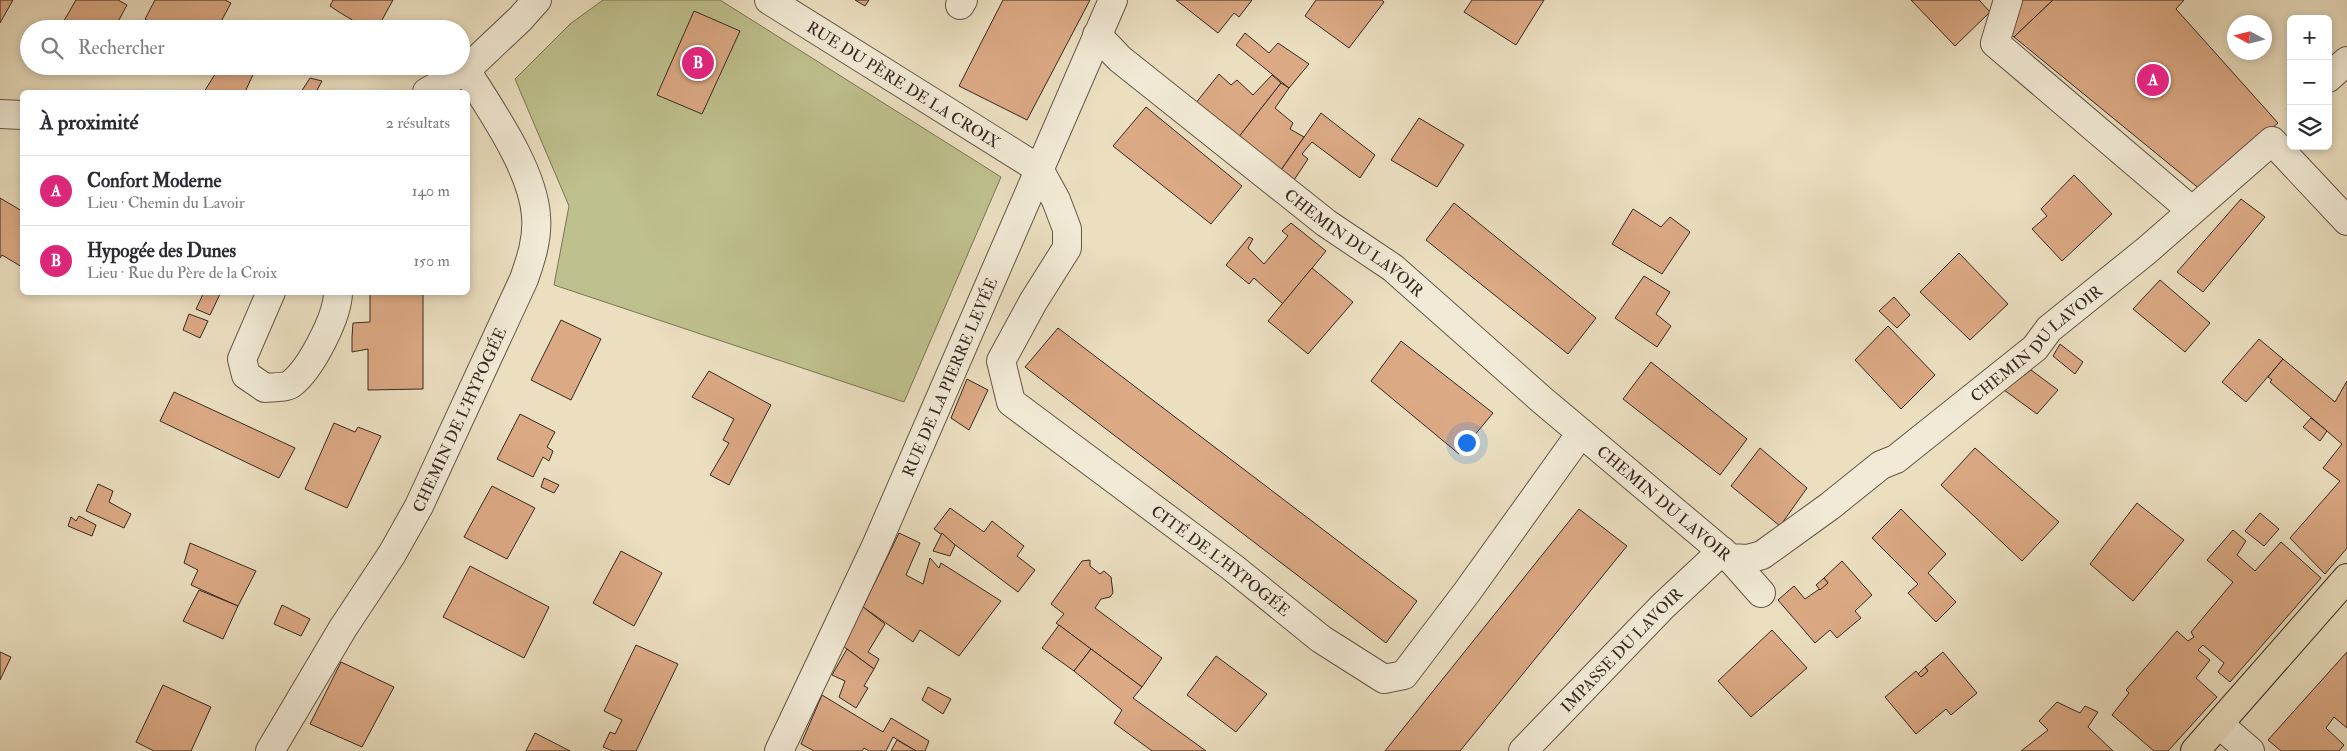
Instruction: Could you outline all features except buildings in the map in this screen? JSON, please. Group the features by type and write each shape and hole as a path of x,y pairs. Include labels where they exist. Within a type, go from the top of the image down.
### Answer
{"main road":[{"path":"2195,751 2347,578"}],"street":[{"path":"470,66 520,19 537,0"},
{"name":"RUE DU PÈRE DE LA CROIX","path":"769,0 1039,168"},
{"name":"RUE DE LA PIERRE LEVÉE","path":"779,751 876,546 1113,0"},
{"path":"2008,0 1995,43 2191,210"},
{"name":"CHEMIN DU LAVOIR","path":"1097,35 1120,59 1326,223 1393,268 1581,433 1726,555 1748,559 1762,555 1830,506 1881,465 1896,459 2035,348 2049,329 2272,141 2347,221"},
{"path":"2332,74 2347,61"},
{"path":"431,90 457,75"},
{"name":"CHEMIN DE L'HYPOGÉE","path":"270,751 343,628 392,554 419,506 524,279 534,246 536,216 532,194 516,152 469,75"},
{"path":"0,114 20,115"},
{"name":"CITÉ DE L'HYPOGÉE","path":"1039,168 1056,200 1067,229 1067,248 1033,302 1001,361 1010,402 1232,567 1321,639 1384,679 1404,675 1467,592 1581,433"},
{"path":"270,295 242,359 246,375 265,388 290,386 306,370 338,306 338,295"},
{"path":"1726,555 1761,593"},
{"name":"IMPASSE DU LAVOIR","path":"1523,751 1663,606 1726,555"},
{"path":"2219,724 2250,751"}],"green space":[{"path":"603,0 720,0 1001,177 904,402 554,285 569,206 515,79 570,24"}],"place":[{"name":"Hypogée des Dunes","path":"698,63"},
{"name":"Confort Moderne","path":"2153,80"}]}
